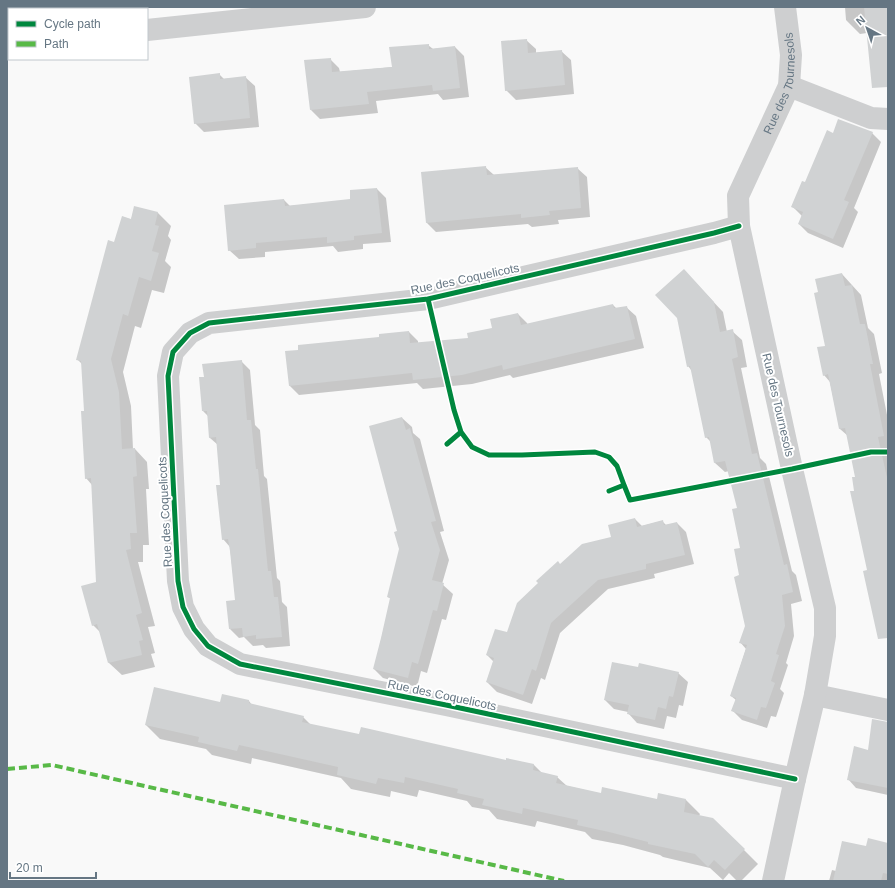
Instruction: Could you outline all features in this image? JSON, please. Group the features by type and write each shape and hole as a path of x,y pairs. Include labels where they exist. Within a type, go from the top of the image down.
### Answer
{"street":[{"path":"148,30 365,7"},
{"name":"Rue des Tournesols","path":"773,881 815,695 825,636 825,608 792,469 738,226 738,196 789,86 791,55 785,7"},
{"path":"789,86 871,118 888,119"},
{"name":"Rue des Coquelicots","path":"738,226 714,233 428,299 209,323 190,333 173,352 168,376 178,581 183,607 194,629 208,646 240,664 446,705 795,779"},
{"path":"815,695 888,710"}],"building":[{"path":"864,7 888,7 888,87 872,88"},
{"path":"527,39 528,53 562,50 565,85 505,91 501,41"},
{"path":"429,44 429,49 455,46 460,88 433,91 432,85 367,92 369,104 310,110 304,60 331,58 332,72 392,67 389,47"},
{"path":"220,73 220,79 246,76 250,118 194,124 189,77"},
{"path":"838,119 873,132 844,200 849,202 833,239 798,224 803,212 791,207 802,181 805,182 827,130 833,133"},
{"path":"486,166 487,175 578,167 581,208 549,211 550,215 521,218 521,214 426,223 421,172"},
{"path":"377,188 382,233 354,236 354,240 327,243 327,237 256,243 256,248 228,251 224,205 284,199 285,206 350,199 350,190"},
{"path":"134,206 158,212 155,225 159,226 152,251 159,253 151,281 139,277 128,316 123,314 111,359 119,392 122,449 135,448 137,476 133,477 137,533 130,533 131,549 126,550 142,613 136,615 143,640 139,641 142,655 108,663 97,624 92,626 81,586 96,582 91,478 85,479 81,411 84,411 81,361 76,360 108,240 114,242 122,216 131,219"},
{"path":"684,269 714,302 720,332 733,329 738,357 732,359 752,454 757,453 784,565 787,564 793,592 782,595 785,626 776,654 779,655 771,681 775,683 766,708 761,707 757,720 731,711 736,698 730,696 747,645 739,643 745,626 734,577 739,575 734,549 740,548 732,509 737,508 725,461 714,463 709,437 705,438 690,366 687,367 677,318 655,295"},
{"path":"842,273 845,286 852,285 860,324 865,324 873,364 870,364 884,436 878,437 888,482 888,638 878,639 863,571 867,570 850,491 854,491 852,477 855,477 845,428 839,429 828,374 823,376 817,347 825,346 814,293 818,292 815,279"},
{"path":"613,304 614,308 627,306 635,339 503,370 502,365 462,375 413,380 412,373 289,386 285,351 298,350 298,345 379,337 379,334 409,331 410,343 468,338 467,333 492,328 490,319 518,313 521,325"},
{"path":"242,360 247,420 251,420 256,469 258,469 268,571 271,571 274,597 278,597 282,637 256,639 256,635 243,637 242,628 229,629 226,601 235,600 230,551 228,539 222,540 216,485 220,485 216,437 209,438 207,411 202,411 199,377 204,377 202,364"},
{"path":"402,417 406,430 410,428 436,521 431,522 440,550 432,580 444,583 437,611 433,610 418,664 412,662 408,678 373,669 390,598 387,597 399,549 394,532 397,531 369,426"},
{"path":"635,518 637,527 663,520 664,525 677,522 685,555 646,564 646,569 598,580 551,623 536,671 532,669 523,695 486,682 494,658 486,655 495,629 507,632 517,603 538,583 536,581 558,561 560,564 582,544 611,537 608,525"},
{"path":"612,662 638,667 639,663 679,672 673,697 669,696 666,709 658,707 655,720 627,714 629,705 604,700"},
{"path":"154,687 220,702 222,694 249,700 249,703 304,716 302,722 359,734 361,727 506,760 506,758 534,764 533,770 558,776 556,783 601,793 602,787 657,799 658,793 686,799 684,812 713,818 745,849 725,870 714,860 708,867 695,854 648,844 648,842 577,825 578,820 523,808 522,814 482,805 484,799 457,793 458,789 405,777 404,783 378,778 376,784 337,775 338,767 239,745 237,751 198,742 199,737 145,725"},
{"path":"872,719 888,722 888,788 847,780 854,746 868,750"},
{"path":"868,838 888,843 888,874 883,873 881,881 833,881 842,841 866,846"}],"marked path":[{"path":"7,769 52,765 564,881"}],"cycle path":[{"path":"739,226 428,299 209,323 190,333 173,352 168,376 178,581 183,607 194,629 208,646 240,664 446,705 795,779"},
{"path":"428,299 454,410 461,432 447,444"},
{"path":"461,432 472,447 489,455 595,452 609,457 617,466 624,485 609,491"},
{"path":"624,485 630,500 792,469 871,452 888,452"}]}
